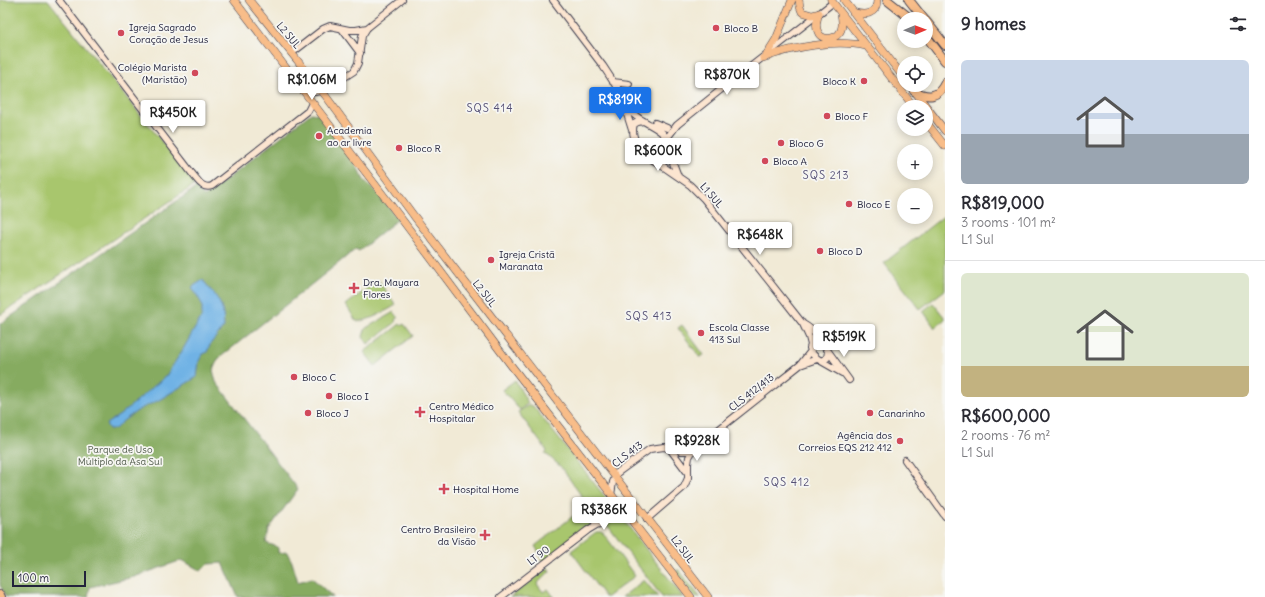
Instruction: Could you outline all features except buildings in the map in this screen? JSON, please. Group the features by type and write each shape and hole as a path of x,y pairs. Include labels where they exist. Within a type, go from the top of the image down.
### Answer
{"highway":[{"path":"887,0 903,12"},
{"path":"898,0 907,12"},
{"path":"910,0 919,12"},
{"path":"913,0 920,12"},
{"path":"933,30 945,45"},
{"path":"933,45 945,61"},
{"path":"918,92 923,95 930,96 942,90 945,83"}],"main road":[{"path":"234,0 510,364 690,597"},
{"name":"L2 SUL","path":"249,0 322,91 414,216 708,597"},
{"path":"764,56 776,39 792,0"},
{"path":"799,0 802,12 812,16 819,13"},
{"path":"844,0 897,69"},
{"path":"853,12 861,15 871,13 875,9 877,0"},
{"path":"830,3 841,14 908,100"},
{"path":"819,13 817,21 819,34 823,38 837,36 841,31 841,14"},
{"path":"254,27 259,22 265,21"},
{"path":"764,56 783,50 815,46 849,43 866,46"},
{"path":"915,92 945,131"},
{"path":"335,132 345,128 346,124"},
{"path":"933,131 945,146"},
{"path":"569,440 576,438 579,431"},
{"path":"578,451 581,445 589,443"},
{"path":"660,557 668,556 671,549"},
{"path":"670,570 673,563 679,561"}],"street":[{"path":"59,0 201,185 212,186 308,112 312,103"},
{"path":"303,90 313,92 322,91 354,71 358,63 360,43 366,28 402,0"},
{"path":"553,0 603,66 620,92 632,130"},
{"path":"668,136 677,125 830,3"},
{"path":"292,53 323,29 330,26 356,30 366,28"},
{"path":"342,29 360,53"},
{"path":"613,82 629,84"},
{"path":"625,107 640,119 668,136 672,158 678,176"},
{"path":"308,112 319,111"},
{"path":"640,119 667,128"},
{"path":"632,130 634,124 640,119"},
{"path":"660,130 677,125"},
{"name":"L1 SUL","path":"632,130 642,152 690,185 704,199 803,324 809,337 811,348 819,360"},
{"path":"658,163 672,158"},
{"name":"L1 SUL","path":"803,324 811,328 828,351"},
{"path":"811,348 815,340 821,341"},
{"name":"CLS 412/413","path":"694,449 800,366 811,348"},
{"path":"819,360 827,358 828,351"},
{"path":"828,351 848,380"},
{"path":"819,360 843,373"},
{"name":"CLS 412/413","path":"800,366 819,360"},
{"name":"CLS 413","path":"611,495 615,477 621,470 650,449 657,447 682,451 694,449"},
{"path":"670,448 688,473"},
{"path":"647,519 684,487 688,473 689,457 694,449"},
{"path":"905,460 945,516"},
{"name":"LT 90","path":"501,597 599,520 620,506"}],"green space":[{"path":"0,0 48,0 196,184 0,315"},
{"name":"Parque de Uso Múltiplo da Asa Sul","path":"311,113 318,114 354,161 364,180 380,195 398,219 359,251 356,249 218,359 213,370 216,382 298,489 269,529 266,543 278,547 278,553 287,552 292,562 298,582 312,578 333,597 238,597 223,563 208,564 201,571 182,560 134,577 90,587 88,597 6,597 0,585 0,324 197,187 204,197"},
{"path":"945,215 945,290 920,309 884,263"},
{"path":"378,280 396,305 371,318 356,321 346,305"},
{"path":"933,303 945,318 945,320 935,328 923,311"},
{"path":"394,312 398,317 395,320 396,322 368,344 363,337 366,328"},
{"path":"400,324 402,326 404,324 413,336 375,366 364,352"},
{"path":"682,325 704,355 700,357 678,328"},
{"path":"515,380 528,403 520,410 502,390"},
{"path":"529,405 533,406 614,508 600,517 595,515 561,467 545,453 547,451 518,412"},
{"path":"586,506 592,514 594,520 588,530 545,563 535,546"},
{"path":"619,514 683,597 662,597 607,525"},
{"path":"596,532 601,532 604,534 635,576 607,597 605,597 571,551"},
{"path":"548,568 550,571 537,584 543,592 548,589 554,597 510,597"},
{"path":"677,570 679,570 700,597 695,597 676,573"},
{"path":"644,580 658,597 622,597"}],"water":[{"path":"203,280 219,301 224,327 211,343 207,352 202,355 199,361 197,377 159,400 140,409 123,421 115,429 109,429 106,424 120,415 166,376 182,351 202,316 202,304 192,287"}],"place":[{"name":"Bloco B","path":"716,28"},
{"name":"Igreja Sagrado Coração de Jesus","path":"121,33"},
{"name":"Colégio Marista (Maristão)","path":"195,73"},
{"name":"Bloco K","path":"864,81"},
{"name":"Bloco F","path":"827,116"},
{"name":"Academia ao ar livre","path":"319,136"},
{"name":"Bloco G","path":"781,143"},
{"name":"Bloco R","path":"399,148"},
{"name":"Bloco A","path":"765,161"},
{"name":"Bloco E","path":"849,204"},
{"name":"Bloco D","path":"820,251"},
{"name":"Igreja Cristã Maranata","path":"491,260"},
{"name":"Dra. Mayara Flores","path":"354,288"},
{"name":"Escola Classe 413 Sul","path":"701,333"},
{"name":"Bloco C","path":"294,377"},
{"name":"Bloco I","path":"329,396"},
{"name":"Centro Médico Hospitalar","path":"420,412"},
{"name":"Bloco J","path":"308,413"},
{"name":"Canarinho","path":"870,413"},
{"name":"Agência dos Correios EQS 212 412","path":"900,441"},
{"name":"Hospital Home","path":"444,489"},
{"name":"Centro Brasileiro da Visão","path":"485,535"}],"district":[{"name":"SQS 414","path":"490,108"},
{"name":"SQS 213","path":"826,175"},
{"name":"SQS 413","path":"649,316"},
{"name":"SQS 412","path":"787,482"}]}
